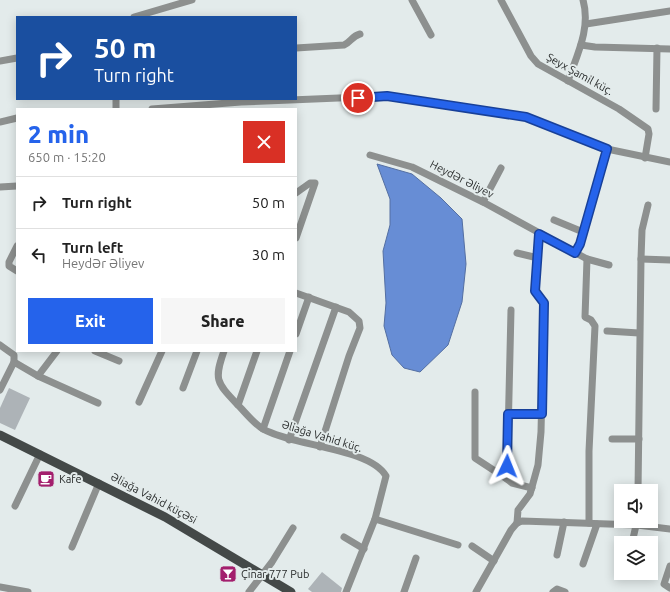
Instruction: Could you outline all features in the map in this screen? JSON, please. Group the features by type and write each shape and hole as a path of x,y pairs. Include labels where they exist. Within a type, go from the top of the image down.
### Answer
{"main road":[{"name":"Əliağa Vahid küçəsi","path":"0,435 185,528 291,592"}],"street":[{"path":"137,16 192,0"},
{"path":"412,0 431,35"},
{"name":"Şeyx Şamil küç.","path":"501,0 534,60 544,68 644,124 648,129 649,134 645,158"},
{"path":"568,81 581,45 586,24 586,9 583,0"},
{"path":"586,24 670,11"},
{"path":"297,48 344,45 348,43 355,35 360,34"},
{"path":"581,45 595,47 670,49"},
{"path":"656,109 657,48"},
{"path":"0,61 16,58"},
{"path":"174,108 387,96 526,117 607,149 670,162"},
{"path":"0,122 16,118"},
{"path":"575,253 583,232 607,149"},
{"name":"Heydər Əliyev","path":"370,155 398,161 412,167 483,202 587,259 609,265"},
{"path":"483,202 501,168"},
{"path":"297,192 310,183 315,183 297,235"},
{"path":"0,187 16,186"},
{"path":"638,484 639,333 642,230 648,205"},
{"path":"554,220 583,232"},
{"path":"517,524 518,510 530,494 538,465 542,414 544,303 535,291 539,234"},
{"path":"16,248 9,262 9,266 16,270"},
{"path":"517,253 538,258"},
{"path":"587,259 585,317 591,320 595,326 589,451 589,523"},
{"path":"641,259 670,260"},
{"path":"297,293 349,312 359,321 360,328 349,356 320,447"},
{"path":"297,331 309,297"},
{"path":"289,440 336,307"},
{"path":"507,479 512,310"},
{"path":"607,331 639,333"},
{"path":"0,345 14,355 14,362 0,390"},
{"path":"38,376 56,352"},
{"path":"97,352 118,361"},
{"path":"139,402 162,352"},
{"path":"183,388 197,352"},
{"name":"Əliağa Vahid küç.","path":"224,352 217,375 222,387 232,399 263,429 289,440 356,456 384,471 386,480 375,519 346,592"},
{"path":"238,405 257,352"},
{"path":"263,429 290,352"},
{"path":"14,362 38,376 98,403"},
{"path":"475,392 475,458 512,483 532,488"},
{"path":"508,414 542,414"},
{"path":"612,439 639,439"},
{"path":"15,506 40,454"},
{"path":"72,547 99,484"},
{"path":"375,519 458,545"},
{"path":"476,592 511,530 517,524 529,521 614,524"},
{"path":"557,555 564,522"},
{"path":"583,564 597,524"},
{"path":"658,527 670,529"},
{"path":"249,592 263,574 293,528"},
{"path":"344,537 364,549"},
{"path":"472,546 494,561"},
{"path":"404,592 416,558"},
{"path":"670,566 664,584 670,588"},
{"path":"0,587 28,592"},
{"path":"552,592 557,589 565,592"}],"water":[{"path":"377,164 412,174 441,198 462,219 466,264 462,302 448,345 420,372 404,368 392,355 384,326 386,303 383,251 390,225 390,199"}],"building":[{"path":"9,388 30,398 15,430 0,423 0,408"},
{"path":"322,572 342,588 341,592 312,592 308,589"}],"place":[{"name":"Kafe","path":"46,479"},
{"name":"Çinar 777 Pub","path":"228,574"}],"route":[{"path":"358,98 387,96 526,117 607,149 580,244 575,253 539,234 535,291 544,303 542,414 508,414 507,466"}]}
